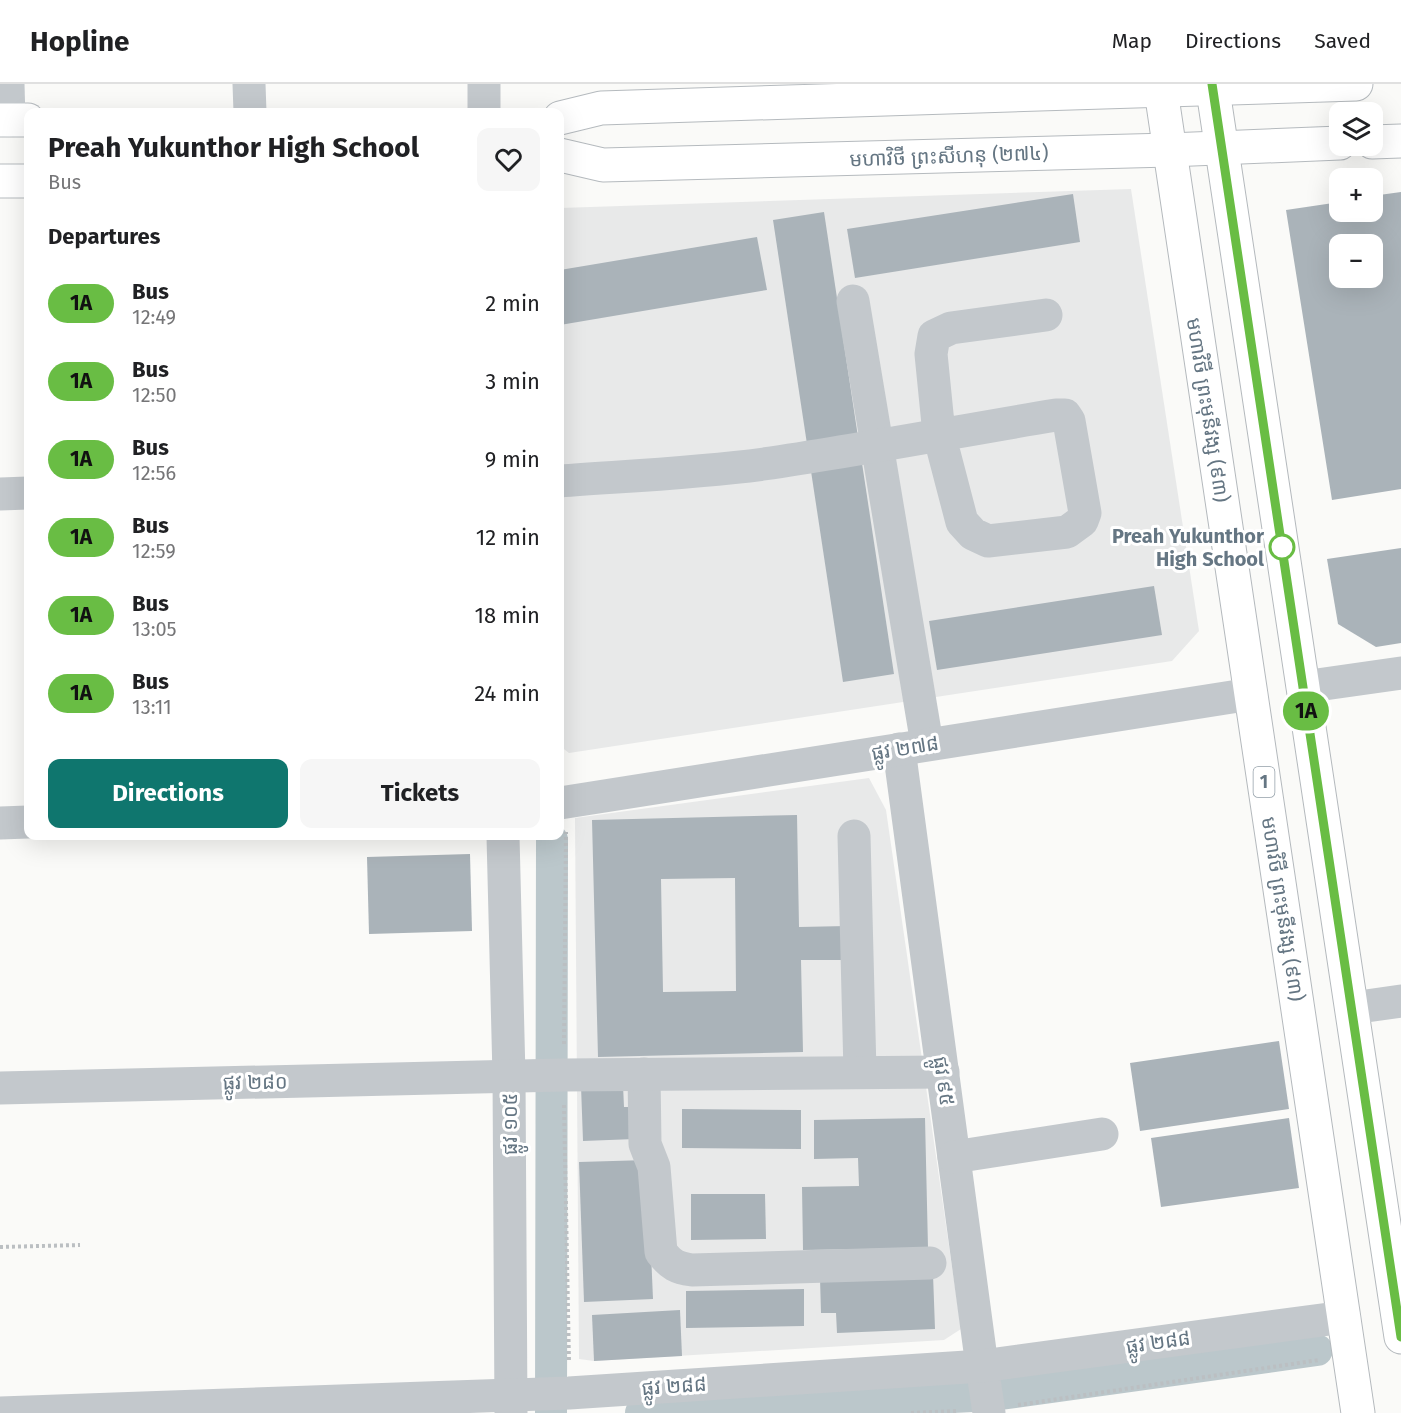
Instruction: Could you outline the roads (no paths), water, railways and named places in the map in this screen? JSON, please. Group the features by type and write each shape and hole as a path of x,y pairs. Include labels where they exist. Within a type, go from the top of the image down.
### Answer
{"main road":[{"path":"564,117 601,108 1160,87 1356,84"},
{"path":"1212,86 1400,1324"},
{"name":"មហាវិថី ព្រះមុនីវង្ស (៩៣)","path":"1160,87 1358,1413"},
{"path":"1383,142 1401,141"},
{"name":"មហាវិថី ព្រះសីហនុ (២៧៤)","path":"564,156 603,165 1329,143"},
{"path":"0,182 24,181"}],"street":[{"path":"8,84 12,120"},
{"path":"249,84 250,108"},
{"path":"484,84 484,108"},
{"name":"ផ្លូវ ៩៥","path":"853,301 877,445 913,747 943,1072 989,1411"},
{"path":"564,481 763,464 939,434 1056,415 1065,415 1070,421 1085,513 1082,521 1067,532 987,541 972,534 962,522 939,434 931,354 934,336 951,328 1046,315"},
{"path":"0,494 24,493"},
{"path":"1303,687 1401,673"},
{"name":"ផ្លូវ ២៧៨","path":"564,802 1251,694"},
{"path":"0,823 24,822"},
{"path":"854,836 860,1072"},
{"name":"ផ្លូវ ១០៥","path":"504,840 538,1076 519,1401"},
{"path":"1352,1008 1401,1001"},
{"name":"ផ្លូវ ២៨០","path":"0,1088 644,1074 943,1072"},
{"path":"644,1074 645,1144 654,1167 661,1252 668,1262 679,1269 692,1270 930,1263"},
{"path":"954,1157 1102,1134"},
{"name":"ផ្លូវ ២៨៨","path":"0,1413 519,1401 569,1393 983,1371 1344,1317"}],"waterway":[{"path":"551,1413 552,840"},
{"path":"641,1413 993,1395 1317,1350"}],"place":[{"name":"Preah Yukunthor High School","path":"1282,547"}]}
